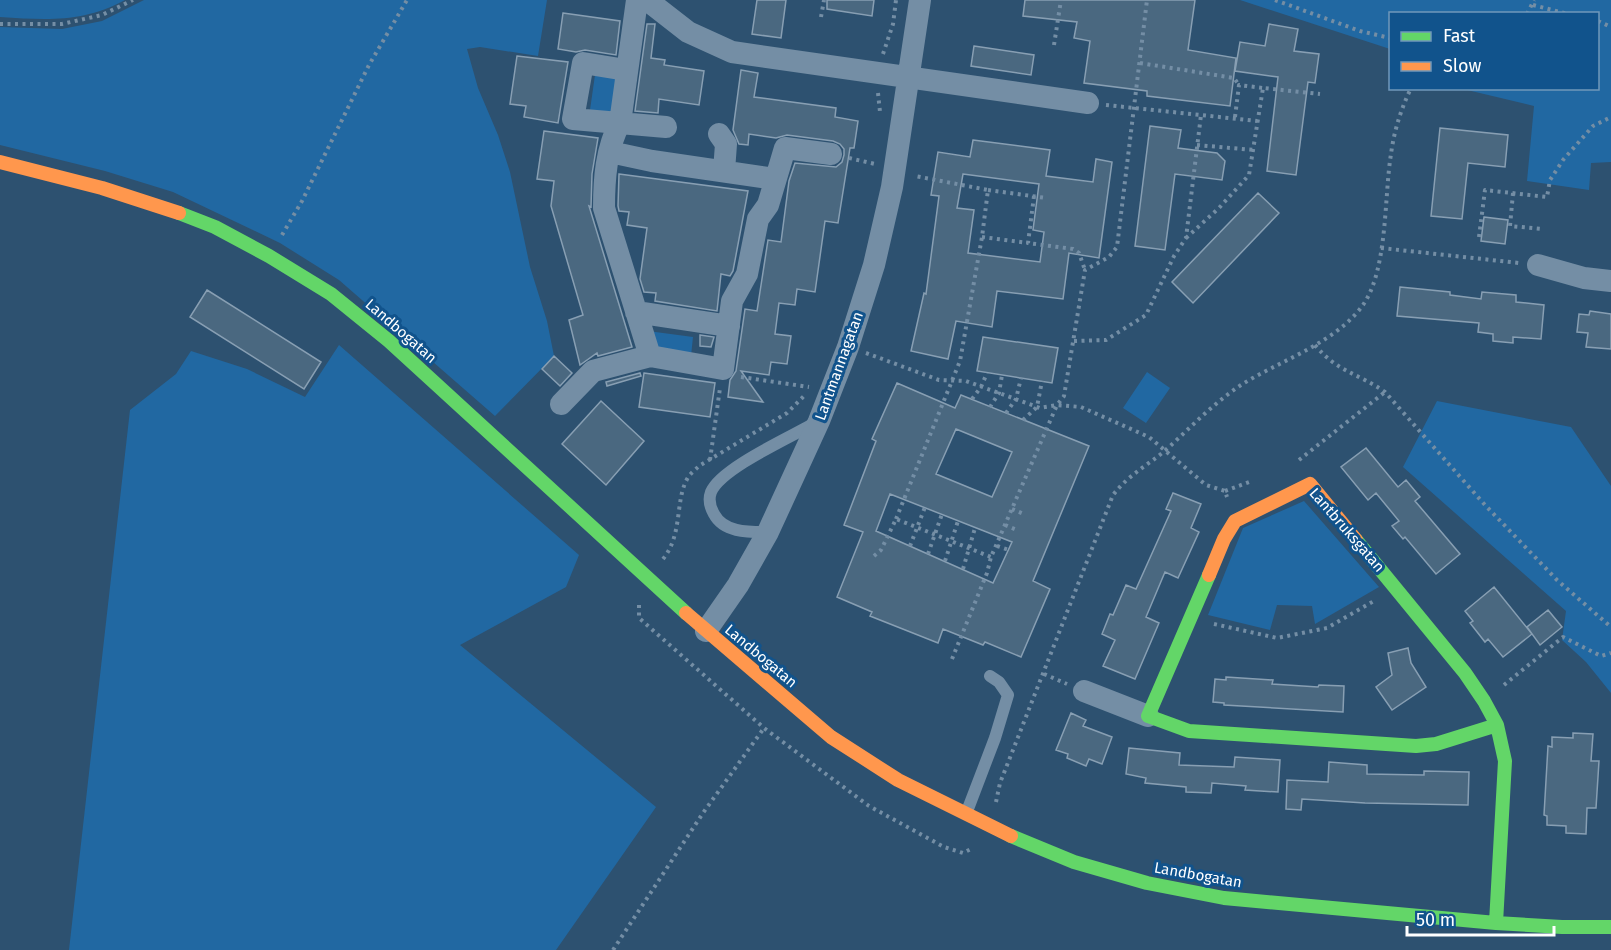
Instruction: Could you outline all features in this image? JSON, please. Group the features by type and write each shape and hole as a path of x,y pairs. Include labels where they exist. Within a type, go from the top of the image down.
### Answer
{"street":[{"path":"637,0 620,123 613,135 604,183 604,208 650,356"},
{"path":"647,0 688,32 732,52 1088,103"},
{"name":"Lantmannagatan","path":"706,631 738,585 768,532 819,421 848,346 874,265 892,187 920,0"},
{"path":"626,70 583,63 573,119 666,127"},
{"path":"719,134 726,144 724,171"},
{"path":"561,404 593,371 650,356 722,372 732,301 747,274 758,219 768,205 785,148 831,154"},
{"path":"610,152 652,161 775,179"},
{"name":"Landbogatan","path":"0,162 102,188 215,227 269,256 331,294 389,341 706,631 831,737 898,780 990,827 1074,862 1147,883 1224,898 1496,923 1611,927"},
{"path":"1538,265 1584,278 1611,281"},
{"path":"636,312 729,327"},
{"name":"Lantbruksgatan","path":"1235,521 1310,484 1478,692 1497,725 1505,761 1496,923"},
{"path":"1148,716 1224,539 1235,521"},
{"path":"1084,691 1189,730 1416,746 1436,744 1497,725"}],"lane":[{"path":"768,532 736,531 716,518 709,502 711,491 727,473 819,421"},
{"path":"965,815 1008,695 999,682 990,676"}],"path":[{"path":"0,24 62,24 102,15 133,0"},
{"path":"269,256 302,201 369,65 406,0"},
{"path":"821,17 824,0"},
{"path":"880,119 877,73 893,24 896,0"},
{"path":"1054,45 1061,0"},
{"path":"1085,270 1109,257 1117,247 1148,0"},
{"path":"1275,0 1389,38"},
{"path":"1533,2 1562,12"},
{"path":"1140,63 1234,78 1239,85 1235,117"},
{"path":"1239,85 1320,94"},
{"path":"1074,341 1106,340 1146,315 1174,256 1186,238 1219,208 1249,175 1263,88"},
{"path":"812,378 806,394 788,412 699,466 689,476 683,488 678,525 669,551 648,578 639,601 639,618 764,728 869,806 944,847 963,853 978,845 990,827 1000,783 1113,495 1125,480 1241,386 1315,345 1340,327 1362,306 1374,285 1381,248 1391,153 1400,111 1410,90"},
{"path":"1088,103 1257,121"},
{"path":"1186,238 1201,115"},
{"path":"1479,237 1485,190 1547,197 1550,180 1563,160 1593,126 1611,117"},
{"path":"1197,145 1254,150"},
{"path":"873,174 876,152"},
{"path":"916,166 915,176 1046,198"},
{"path":"874,556 881,550 896,519 960,361 988,189"},
{"path":"1513,194 1510,226 1543,229"},
{"path":"1028,243 1034,196"},
{"path":"952,659 987,573 991,557 1057,405 1064,396 1085,270 1079,253 1073,249 982,237"},
{"path":"1381,248 1538,265"},
{"path":"1315,345 1327,359 1346,372 1367,380 1385,392 1485,505 1557,580 1611,627"},
{"path":"848,346 939,380 966,381 1037,407 1057,405 1081,407 1149,436 1206,485 1225,491 1255,481"},
{"path":"710,459 722,372 809,387"},
{"path":"972,399 987,373"},
{"path":"990,407 999,393 1002,375"},
{"path":"1006,413 1016,399 1022,378"},
{"path":"1023,420 1037,407 1042,381"},
{"path":"1295,463 1385,392"},
{"path":"1225,491 1235,521"},
{"path":"910,546 925,507"},
{"path":"1012,509 1024,514"},
{"path":"928,554 942,514"},
{"path":"896,519 991,557"},
{"path":"945,561 958,521"},
{"path":"1005,525 1017,531"},
{"path":"963,569 975,528"},
{"path":"997,546 1009,550"},
{"path":"1190,619 1277,638 1327,628 1396,588"},
{"path":"1478,692 1500,688 1563,637 1601,656 1611,653"},
{"path":"613,950 703,813 764,728"}],"shaded area":[{"path":"0,0 125,0 94,13 64,18 33,19 0,17"},
{"path":"144,0 547,0 538,56 480,47 467,49 478,88 498,135 510,172 530,267 547,321 554,356 495,416 339,280 280,243 173,192 105,171 0,145 0,27 62,29 102,21"},
{"path":"1240,0 1611,0 1611,162 1591,163 1589,190 1527,181 1534,106 1467,90 1599,90 1599,12 1389,12 1389,49"},
{"path":"595,75 618,78 613,114 590,110"},
{"path":"648,331 693,337 691,356 656,351"},
{"path":"339,345 579,555 566,587 460,645 656,807 556,950 69,950 130,410 176,374 191,351 247,369 305,397"},
{"path":"1147,372 1170,388 1146,423 1123,408"},
{"path":"1437,401 1571,427 1611,486 1611,693 1586,662 1562,640 1566,611 1403,467"},
{"path":"1304,501 1379,587 1315,624 1312,606 1277,605 1270,630 1208,615 1243,528"}],"building":[{"path":"757,0 786,0 781,38 752,34"},
{"path":"827,0 874,0 872,16 827,9"},
{"path":"1025,0 1195,0 1188,50 1236,58 1230,106 1147,96 1147,91 1084,83 1090,41 1074,38 1077,22 1023,16"},
{"path":"563,13 620,21 616,55 558,49"},
{"path":"647,24 655,24 651,58 665,60 664,65 704,71 699,105 659,99 658,113 635,111"},
{"path":"1269,24 1298,29 1294,51 1319,54 1315,83 1308,82 1296,175 1267,171 1278,77 1235,71 1240,42 1265,46"},
{"path":"974,46 1034,55 1031,75 971,66"},
{"path":"517,56 568,62 558,123 524,117 526,106 510,104"},
{"path":"741,70 758,73 754,97 836,108 835,117 858,121 854,148 850,148 838,223 825,221 815,292 797,289 795,305 779,303 775,334 791,336 787,364 771,362 769,375 741,371 763,402 728,397 730,380 736,371 745,309 757,311 768,240 781,242 789,181 795,163 836,167 842,162 844,149 833,141 787,135 776,138 749,134 748,145 739,144 733,130"},
{"path":"1150,126 1181,130 1178,148 1217,153 1225,161 1222,180 1175,174 1165,250 1135,246"},
{"path":"1440,128 1508,135 1505,167 1468,163 1462,219 1431,216"},
{"path":"544,131 598,138 592,174 591,207 589,206 632,347 598,356 597,353 580,365 569,320 583,315 551,206 554,181 537,179"},
{"path":"973,140 1050,150 1046,176 1093,182 1096,159 1112,162 1099,258 1069,253 1063,299 997,291 992,327 956,321 948,359 911,351 924,293 926,294 939,196 931,195 938,152 970,157","holes":["963,174 1039,184 1033,230 1044,232 1040,262 968,253 974,210 957,208"]},
{"path":"619,174 748,191 733,271 730,276 721,274 717,311 655,301 656,293 644,292 640,279 647,228 627,225 629,212 619,211"},
{"path":"1258,193 1279,213 1193,303 1172,282"},
{"path":"1484,217 1508,220 1505,244 1481,241"},
{"path":"1400,287 1450,292 1450,295 1481,299 1482,292 1516,295 1516,302 1544,305 1541,339 1513,337 1513,343 1493,341 1493,334 1478,332 1479,323 1397,316"},
{"path":"207,290 321,362 304,389 190,317"},
{"path":"1590,311 1611,314 1611,349 1586,347 1588,333 1577,332 1579,314 1589,315"},
{"path":"700,335 714,337 711,347 700,346"},
{"path":"983,337 1058,348 1052,383 977,371"},
{"path":"554,356 572,373 560,386 542,369"},
{"path":"640,373 641,376 607,386 606,382"},
{"path":"644,373 715,383 710,417 639,407"},
{"path":"897,383 955,408 961,395 1089,446 1033,581 1050,589 1021,657 985,642 983,645 943,629 938,643 870,616 872,612 837,597 863,532 844,525 876,441 872,439","holes":["956,429 1012,452 992,497 936,474","890,494 1012,542 993,583 876,531"]},
{"path":"601,401 644,441 606,485 562,444"},
{"path":"1366,448 1398,487 1406,480 1420,497 1415,501 1460,554 1436,574 1405,537 1403,539 1392,526 1399,521 1376,493 1368,500 1341,467"},
{"path":"1173,493 1201,504 1191,528 1199,532 1178,578 1165,572 1146,617 1159,623 1135,679 1103,666 1115,640 1102,634 1126,585 1136,589 1171,511 1166,509"},
{"path":"1494,587 1532,634 1503,657 1488,639 1485,642 1470,623 1473,621 1465,611"},
{"path":"1548,610 1562,627 1540,645 1527,627"},
{"path":"1408,648 1411,663 1426,687 1392,710 1376,687 1392,675 1388,653"},
{"path":"1226,677 1273,680 1272,684 1344,686 1343,712 1224,705 1224,703 1213,702 1215,679 1226,680"},
{"path":"1071,713 1086,720 1083,726 1112,737 1102,764 1089,759 1086,766 1067,758 1068,754 1056,750"},
{"path":"1573,733 1593,734 1591,761 1599,761 1596,808 1587,808 1586,834 1566,833 1566,826 1547,825 1547,816 1544,815 1548,746 1552,747 1552,737 1573,738"},
{"path":"1129,748 1180,753 1179,765 1234,767 1235,757 1280,760 1278,792 1245,790 1246,786 1212,783 1211,793 1186,792 1186,787 1145,783 1146,778 1126,774"},
{"path":"1329,762 1367,765 1367,774 1424,775 1424,771 1469,772 1468,805 1302,799 1301,810 1286,809 1287,780 1328,782"}],"traffic: fast":[{"path":"179,213 215,227 269,256 331,294 389,341 686,613"},
{"path":"1356,540 1465,673 1497,725 1505,761 1496,923"},
{"path":"1209,575 1148,716 1189,731 1416,746 1436,744 1497,725"},
{"path":"1011,836 1074,862 1147,883 1224,898 1496,923 1611,927"}],"traffic: slow":[{"path":"0,162 102,188 179,213"},
{"path":"1209,575 1224,539 1235,521 1310,484 1356,540"},
{"path":"686,613 831,737 898,780 1011,836"}]}
